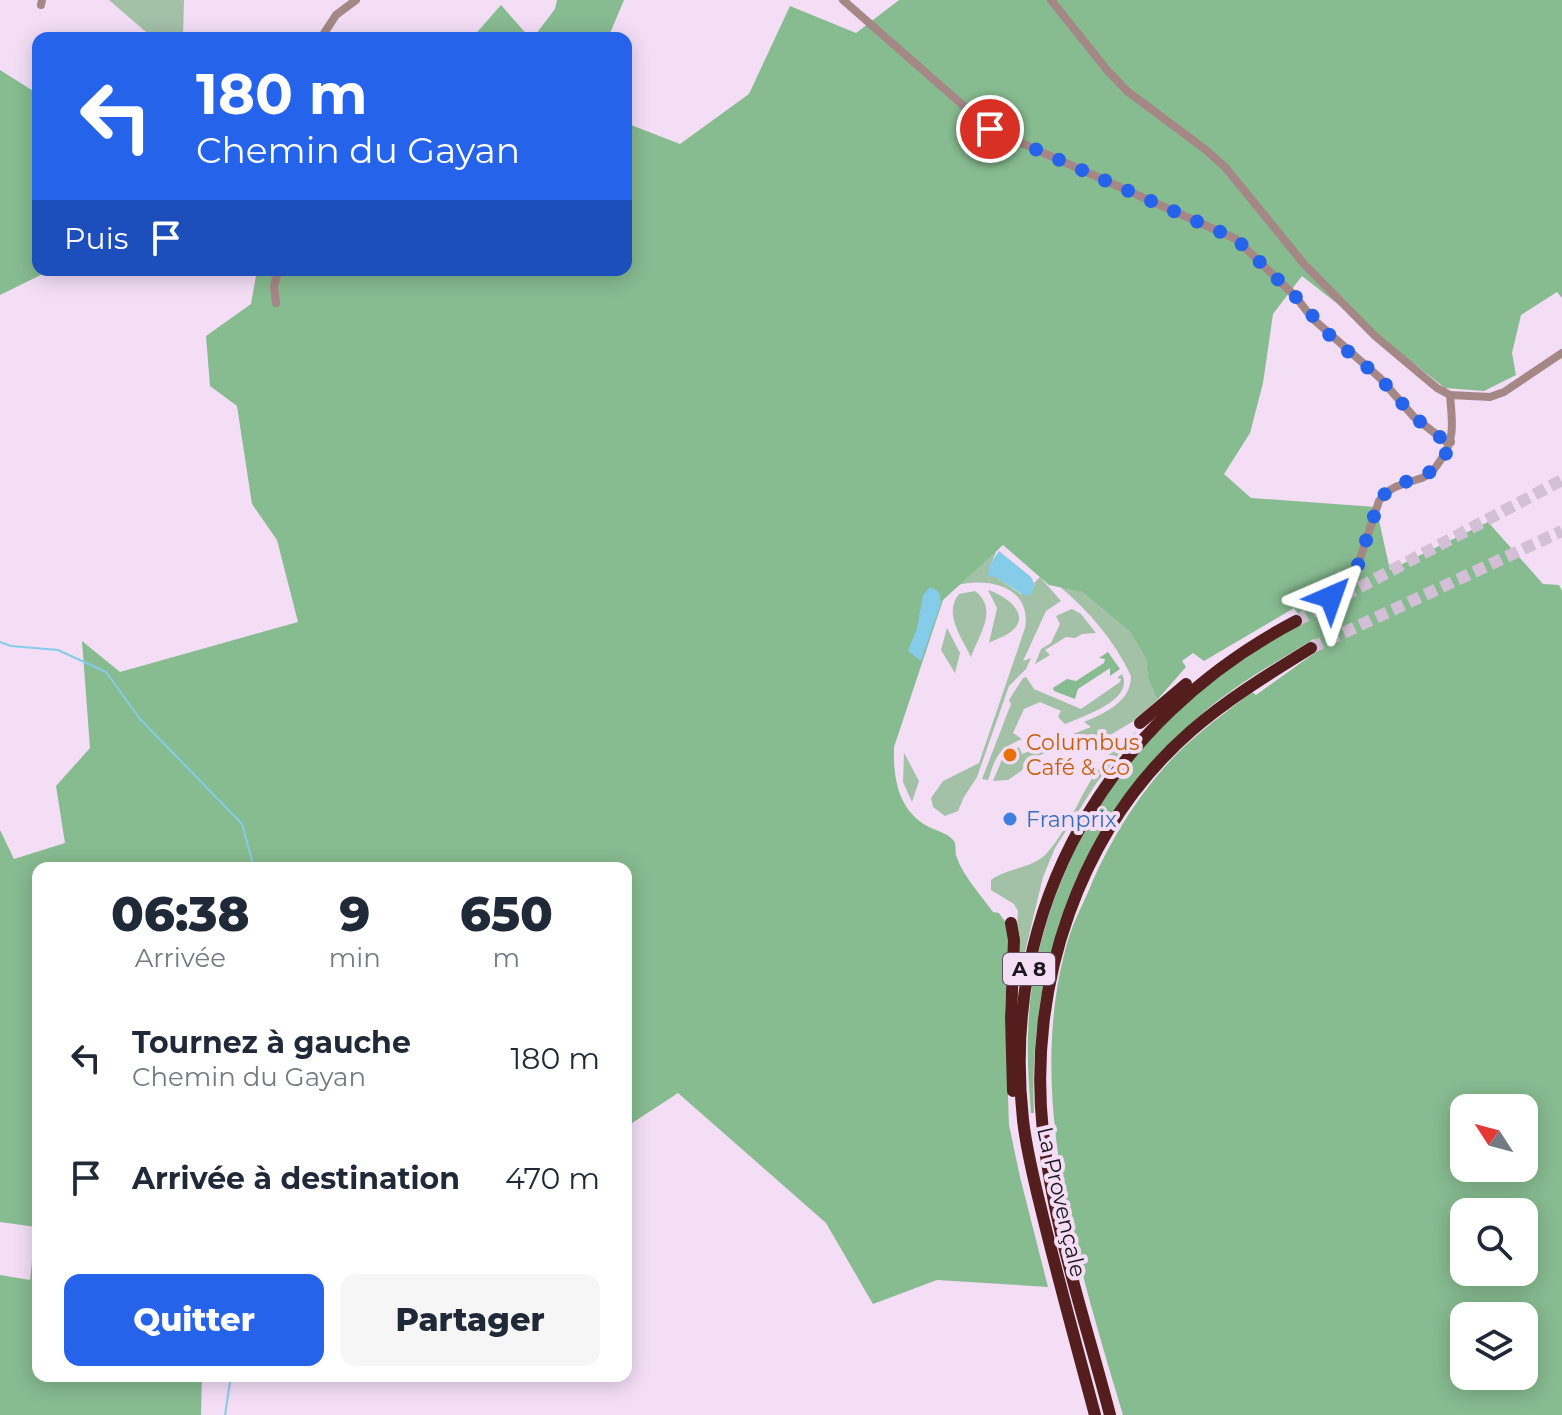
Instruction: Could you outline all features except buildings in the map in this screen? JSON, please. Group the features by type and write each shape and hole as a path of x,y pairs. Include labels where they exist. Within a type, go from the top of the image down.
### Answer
{"highway":[{"name":"La Provençale","path":"1095,1415 1027,1151 1021,1083 1024,997 1035,939 1062,862 1091,807 1132,749 1191,691 1237,655 1296,621"},
{"name":"La Provençale","path":"1110,1415 1057,1212 1043,1134 1041,1035 1052,970 1075,898 1096,853 1142,783 1218,708 1311,648"},
{"path":"1140,723 1206,669 1237,655"},
{"path":"1011,923 1014,940 1011,1018 1013,1084 1017,1117 1027,1151"}],"street":[{"path":"325,32 336,15 356,0"},
{"path":"843,0 990,129 1236,239 1295,296 1333,339 1380,378 1414,417 1445,441 1451,442"},
{"path":"1051,0 1127,91 1216,158 1314,275 1375,336 1437,388 1450,395 1490,397 1504,392 1562,353"},
{"path":"276,303 277,276"},
{"path":"1331,597 1349,585 1355,574 1379,501 1386,492 1395,485 1425,477 1435,470 1451,442 1453,421 1450,395"}],"green space":[{"path":"109,0 184,0 183,32 146,32"},
{"path":"557,0 624,0 611,32 538,32 555,9"},
{"path":"899,0 1562,0 1562,298 1557,292 1521,315 1512,353 1516,375 1484,391 1445,388 1302,276 1273,314 1263,383 1250,433 1224,474 1251,498 1376,507 1390,570 1488,522 1543,584 1559,585 1562,591 1562,1415 1123,1415 1074,1240 1054,1119 1051,1058 1056,999 1068,940 1098,869 1120,828 1163,769 1195,737 1252,692 1256,695 1320,649 1314,639 1211,706 1158,757 1123,800 1094,847 1071,896 1053,948 1041,1001 1034,1056 1034,1113 1031,1113 1028,1034 1031,992 1039,950 1051,908 1086,829 1133,758 1177,711 1229,670 1303,621 1294,608 1204,661 1193,653 1182,661 1186,667 1157,700 1148,678 1146,659 1130,632 1082,592 1049,585 1003,545 943,600 894,747 894,759 896,782 910,812 953,840 956,855 967,877 1010,929 1005,1009 1009,1125 1048,1287 937,1280 873,1304 826,1223 678,1093 632,1123 632,862 32,862 32,1226 0,1222 0,830 14,859 65,843 56,786 90,748 82,641 120,672 298,622 277,540 252,504 237,406 210,386 206,336 251,304 256,276 632,276 632,125 680,144 749,94 790,6 856,33"},
{"path":"501,5 525,32 477,32"},
{"path":"0,70 32,90 32,276 39,276 0,295"},
{"path":"997,550 990,566 996,577 1021,594 1035,586 1040,577 1061,601 1046,611 1023,661 1031,658 1026,669 1009,686 977,777 958,811 945,816 933,807 931,798 943,781 979,763 1025,628 1022,603 1006,588 982,583 957,585"},
{"path":"1059,586 1082,592 1130,632 1146,659 1148,678 1157,700 1132,722 1090,747 1059,747 1031,759 1008,780 993,781 1003,757 1019,747 1022,754 1091,727 1084,722 1122,700 1130,685 1131,676 1109,638"},
{"path":"988,590 1013,605 1019,618 1012,631 989,643 997,608"},
{"path":"975,591 986,606 986,614 971,657 956,626 953,609 959,594"},
{"path":"1072,609 1081,614 1096,633 1066,637 1045,650 1050,655 1035,664 1041,649 1051,643 1060,624 1056,616"},
{"path":"947,628 960,653 955,673 941,650"},
{"path":"1108,652 1120,669 1110,676 1110,668 1078,689 1075,699 1054,691 1053,688 1067,679 1076,681 1104,663 1105,659 1099,658"},
{"path":"1122,674 1124,683 1114,699 1094,712 1065,724 1058,717 1061,711 1040,702 1024,709 1013,733 1022,739 1003,750 988,780 982,779 1011,704 1009,700 1023,678 1026,677 1034,689 1081,709 1120,682 1121,679 1117,678"},
{"path":"1136,732 1095,785 1055,848 1043,877 1018,981 1014,981 1018,911 1014,904 991,890 991,880 1035,862 1047,853 1107,757"},
{"path":"904,753 919,781 912,802 903,782"},
{"path":"32,1262 32,1382 202,1382 201,1415 0,1415 0,1275 30,1280"}],"water":[{"path":"999,551 1031,577 1035,586 1031,594 1025,596 996,577 988,576 989,566"},
{"path":"930,587 939,592 941,603 921,661 908,651 917,628 923,595"}],"waterway":[{"path":"0,642 11,646 58,650 106,672 140,719 242,824 252,862"},
{"path":"225,1415 230,1382"}],"tunnel":[{"path":"1296,621 1562,480"},
{"path":"1311,648 1562,531"}],"place":[{"name":"Columbus Café & Co","path":"1010,755"},
{"name":"Franprix","path":"1010,819"}],"route":[{"path":"990,129 1236,239 1295,296 1333,339 1380,378 1414,417 1445,441 1451,442 1435,470 1425,477 1395,485 1379,501 1355,574 1344,590 1331,597"}]}
